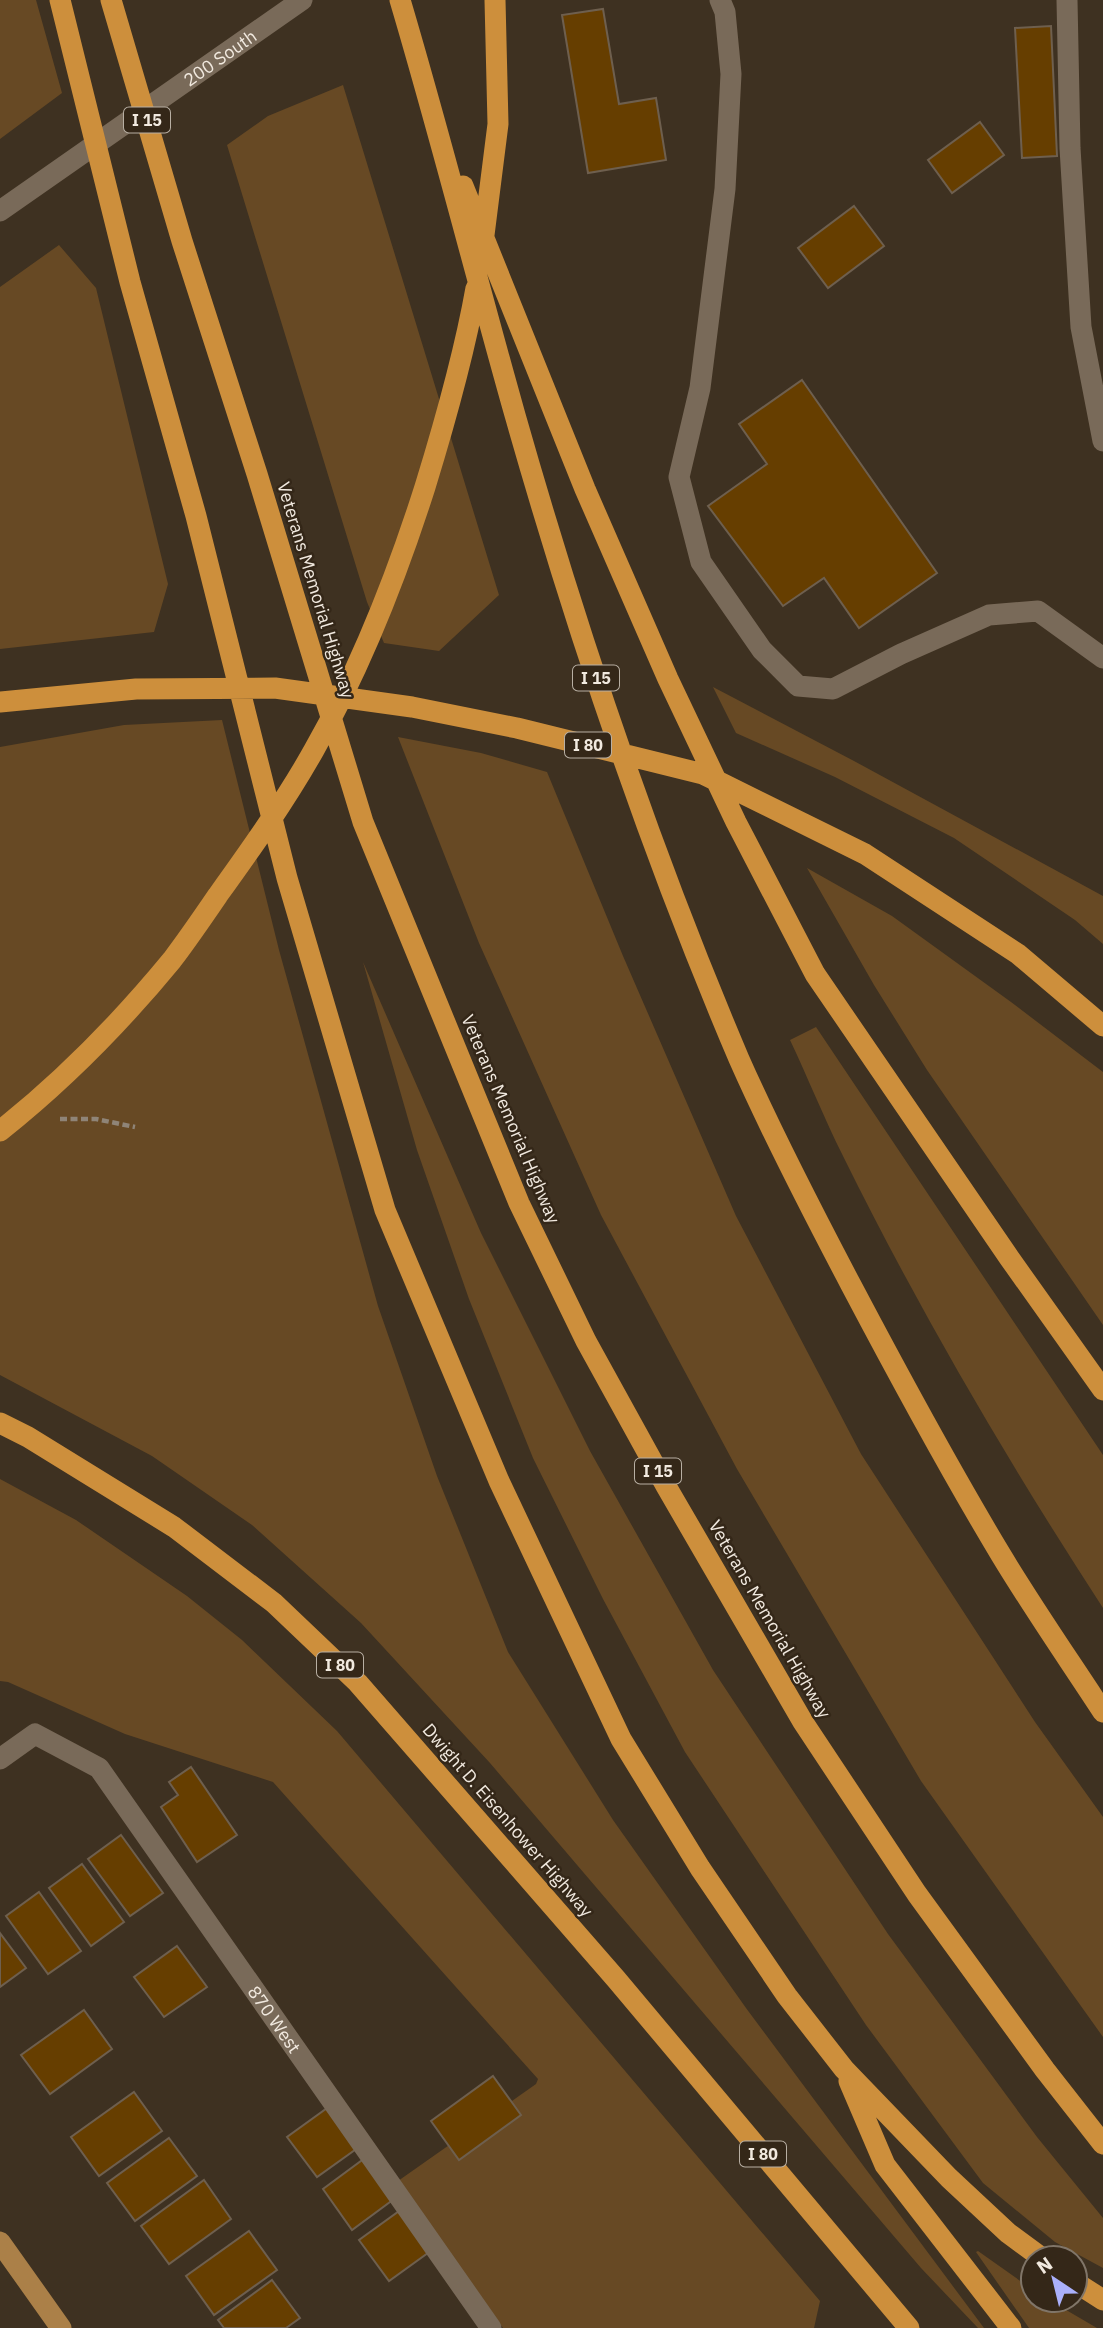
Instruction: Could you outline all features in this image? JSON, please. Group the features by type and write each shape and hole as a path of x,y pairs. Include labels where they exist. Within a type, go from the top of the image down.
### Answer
{"highway":[{"path":"60,0 130,282 196,516 287,878 384,1210 499,1481 621,1739 708,1879 787,1996 844,2069 949,2178 1023,2244"},
{"name":"Veterans Memorial Highway","path":"111,0 182,241 257,474 363,822 519,1203 586,1341 666,1486 803,1722 917,1894 1045,2070 1103,2144"},
{"name":"I 15","path":"400,0 516,419 596,680 642,812 741,1063 803,1195 878,1335 1002,1555 1103,1712"},
{"path":"0,1131 56,1083 110,1031 173,958 249,852 314,750 367,644 404,553 440,438 468,332 483,247 498,124 495,0"},
{"path":"431,106 585,489 673,691 736,822 815,974 1002,1248 1103,1390"},
{"name":"I 80","path":"0,702 136,689 275,688 412,707 517,728 703,774 865,853 1018,954 1103,1026"},
{"name":"Dwight D. Eisenhower Highway","path":"0,1423 28,1437 174,1527 274,1602 358,1683 616,1979 909,2328"},
{"path":"844,2069 885,2165 1011,2328"}],"main road":[{"path":"0,2242 61,2328"}],"street":[{"name":"200 South","path":"0,211 302,0"},
{"path":"1067,0 1070,148 1081,327 1103,440"},
{"path":"725,4 732,74 725,189 700,388 679,477 701,562 762,650 798,686 833,689 901,654 989,615 1038,611 1103,658"},
{"name":"870 West","path":"0,1759 35,1734 99,1768 491,2328"}],"path":[{"path":"56,1119 96,1119 135,1127"}],"shaded area":[{"path":"0,0 36,0 62,93 0,139"},
{"path":"343,85 499,595 439,651 384,643 367,602 227,145 268,116"},
{"path":"59,245 96,288 168,584 154,632 0,649 0,287"},
{"path":"713,687 1103,896 1103,944 1075,920 954,838 835,777 736,733"},
{"path":"222,720 279,950 378,1306 437,1476 508,1652 613,1820 746,2008 984,2328 978,2328 921,2268 490,1763 361,1623 252,1525 152,1456 0,1375 0,747 124,725"},
{"path":"398,737 481,753 547,772 623,956 736,1216 861,1454 1035,1722 1103,1817 1103,2037 921,1781 737,1469 601,1215 479,943"},
{"path":"807,868 892,916 1103,1072 1103,1325 927,1070 874,985"},
{"path":"363,962 481,1233 590,1451 713,1670 888,1934 1037,2137 1103,2218 1103,2268 1089,2260 1089,2244 1055,2242 983,2183 866,2025 685,1752 603,1599 533,1458 469,1299 417,1150"},
{"path":"816,1027 1103,1455 1103,1608 966,1386 843,1156 790,1040"},
{"path":"0,1479 76,1520 187,1596 242,1640 337,1731 820,2301 814,2328 503,2328 398,2181 536,2084 538,2079 273,1782 125,1734 8,1682 0,1681"},
{"path":"976,2252 1019,2280 1019,2314"},
{"path":"1019,2314 1073,2314 1097,2328 1029,2328"}],"building":[{"path":"603,9 619,104 656,98 666,160 588,173 562,15"},
{"path":"1051,26 1057,156 1022,158 1015,28"},
{"path":"980,122 1004,155 952,193 928,160"},
{"path":"854,206 884,246 828,288 798,248"},
{"path":"802,380 937,573 859,628 824,578 783,606 708,506 767,464 739,424"},
{"path":"191,1767 237,1835 197,1862 161,1807 178,1795 169,1782"},
{"path":"121,1835 163,1893 130,1916 88,1859"},
{"path":"82,1864 124,1922 91,1946 49,1888"},
{"path":"39,1892 81,1951 48,1974 6,1916"},
{"path":"0,1933 26,1968 0,1987"},
{"path":"177,1946 207,1987 164,2017 134,1977"},
{"path":"84,2010 112,2049 50,2094 21,2055"},
{"path":"493,2076 521,2115 459,2160 431,2121"},
{"path":"134,2092 162,2131 99,2176 71,2137"},
{"path":"330,2106 359,2147 317,2177 287,2137"},
{"path":"169,2138 197,2176 135,2221 107,2183"},
{"path":"365,2158 394,2199 352,2230 323,2189"},
{"path":"204,2180 231,2219 169,2264 141,2226"},
{"path":"402,2209 432,2250 389,2281 359,2240"},
{"path":"249,2231 277,2270 214,2315 186,2276"},
{"path":"272,2280 300,2318 286,2328 224,2328 218,2320"}]}
